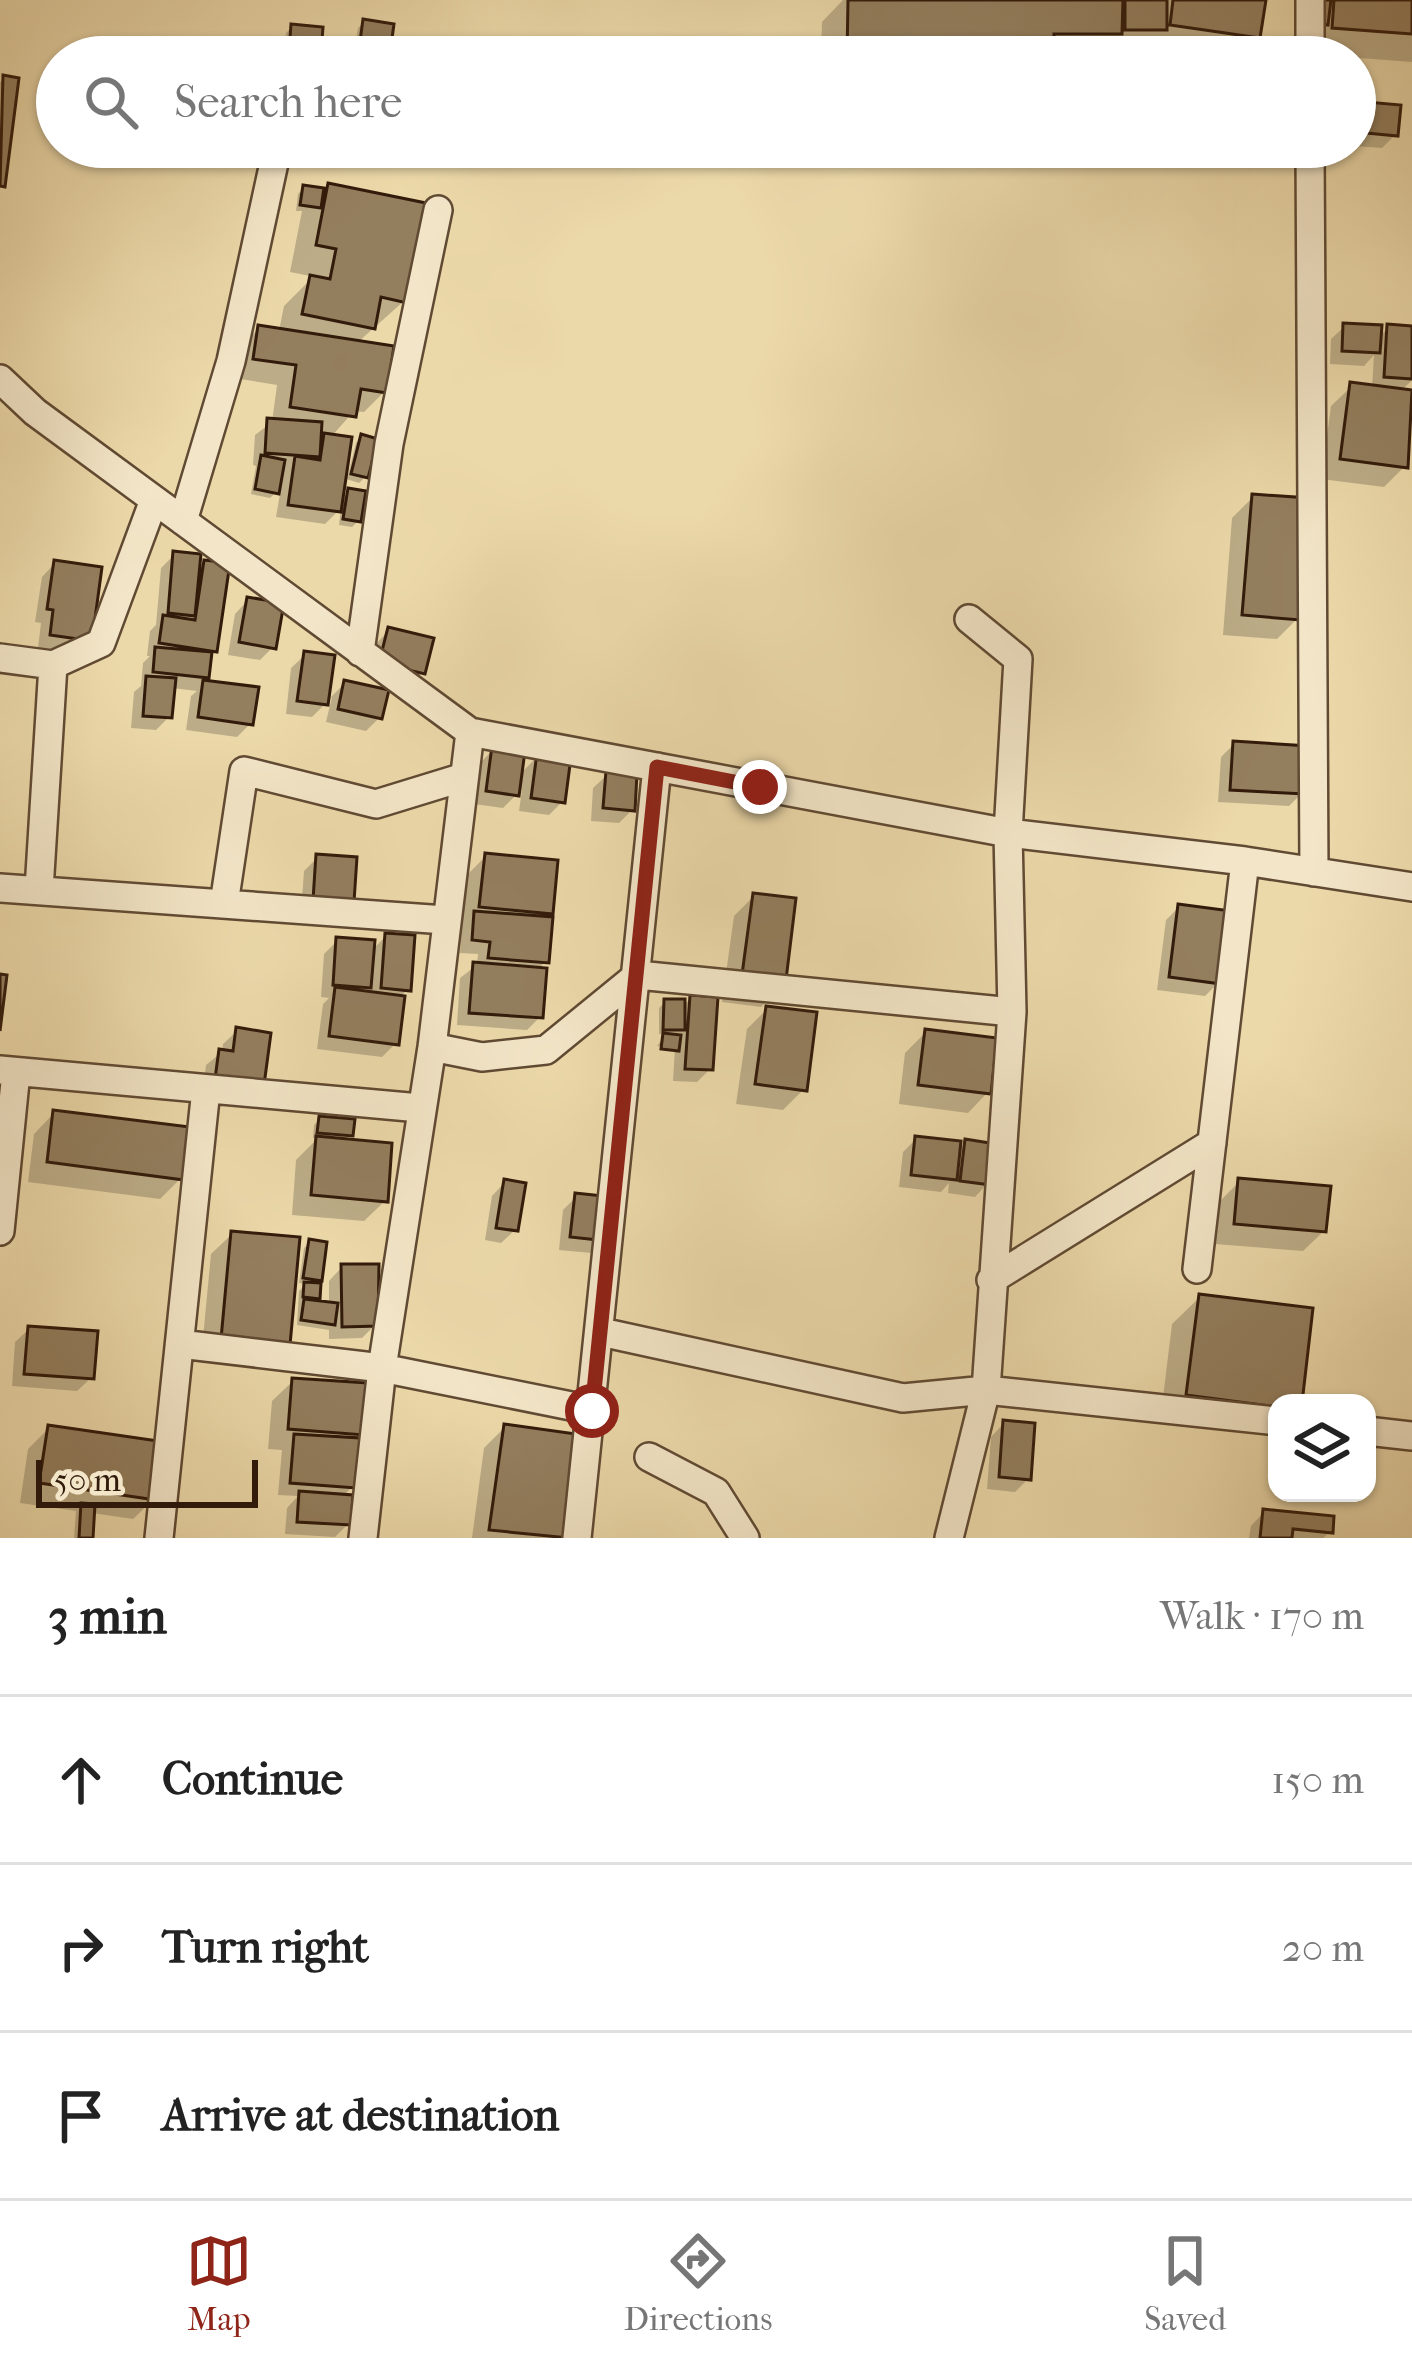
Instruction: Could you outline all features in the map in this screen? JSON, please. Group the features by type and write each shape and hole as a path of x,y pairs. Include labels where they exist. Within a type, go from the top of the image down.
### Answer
{"street":[{"path":"1310,0 1310,36"},
{"path":"183,521 231,361 273,168"},
{"path":"1310,168 1314,872"},
{"path":"359,652 389,444 438,210"},
{"path":"0,379 35,412 470,732 1008,833 1412,887"},
{"path":"0,410 35,412"},
{"path":"0,658 53,665 101,643 154,500"},
{"path":"949,1538 986,1390 1012,1012 1008,833 1018,659 969,619"},
{"path":"39,890 53,665"},
{"path":"363,1538 382,1368 432,1047 470,732"},
{"path":"577,1538 657,767"},
{"path":"224,904 244,771 376,804 464,777"},
{"path":"1197,1269 1245,862"},
{"path":"0,887 445,920"},
{"path":"432,1047 482,1057 546,1050 638,975 1012,1012"},
{"path":"0,1231 8,1071 421,1108"},
{"path":"159,1538 206,1089"},
{"path":"992,1280 1212,1143"},
{"path":"601,1332 902,1398 986,1390 1268,1420"},
{"path":"180,1344 382,1368 592,1411"},
{"path":"1376,1432 1412,1436"},
{"path":"650,1457 716,1492 745,1538"}],"building":[{"path":"848,0 1123,0 1122,34 847,36"},
{"path":"1125,0 1167,0 1167,30 1125,30"},
{"path":"1173,0 1266,0 1260,36 1170,25"},
{"path":"1315,0 1331,0 1328,25 1312,23"},
{"path":"1334,0 1412,0 1412,34 1332,28"},
{"path":"363,19 394,24 392,36 361,36"},
{"path":"291,24 323,27 322,36 290,36"},
{"path":"3,75 19,78 5,187 0,186"},
{"path":"1376,103 1401,105 1398,136 1376,134"},
{"path":"328,183 426,203 407,303 381,297 375,329 302,314 310,275 330,279 336,249 316,245"},
{"path":"303,185 324,188 321,208 300,205"},
{"path":"1343,323 1382,325 1380,353 1342,351"},
{"path":"1387,324 1412,326 1412,379 1384,377"},
{"path":"258,325 394,346 387,393 361,389 356,417 290,407 296,365 253,359"},
{"path":"1350,382 1412,390 1408,468 1340,459"},
{"path":"267,418 322,422 320,457 265,453"},
{"path":"324,433 352,437 341,512 288,505 295,456 320,460"},
{"path":"361,434 378,439 368,478 351,474"},
{"path":"261,455 285,460 279,494 255,489"},
{"path":"348,488 366,491 361,522 343,519"},
{"path":"1252,494 1309,498 1300,620 1242,615"},
{"path":"173,551 201,554 195,616 168,613"},
{"path":"54,560 102,567 92,641 50,635 53,610 47,609"},
{"path":"204,560 230,563 217,652 159,643 163,615 195,620"},
{"path":"247,597 284,603 276,649 239,642"},
{"path":"388,627 434,638 425,674 379,663"},
{"path":"155,647 212,652 209,678 153,672"},
{"path":"304,651 335,655 328,705 297,701"},
{"path":"146,676 176,678 172,718 143,716"},
{"path":"203,680 259,687 253,725 198,717"},
{"path":"344,680 389,690 382,719 338,709"},
{"path":"1233,741 1308,746 1305,794 1230,790"},
{"path":"492,746 525,751 519,796 486,791"},
{"path":"537,753 571,757 565,803 531,798"},
{"path":"606,771 637,773 635,811 603,808"},
{"path":"485,853 558,860 553,914 479,907"},
{"path":"316,854 357,857 354,902 313,900"},
{"path":"753,893 796,898 785,988 741,982"},
{"path":"1178,904 1231,911 1221,984 1169,977"},
{"path":"474,911 553,917 549,963 488,958 490,942 472,940"},
{"path":"385,933 415,935 411,991 381,988"},
{"path":"336,937 375,940 371,988 333,985"},
{"path":"473,962 547,968 543,1018 469,1013"},
{"path":"0,974 7,975 0,1031"},
{"path":"335,987 405,996 399,1045 329,1036"},
{"path":"690,995 718,997 713,1070 685,1069"},
{"path":"664,999 685,999 685,1030 663,1030"},
{"path":"766,1006 817,1012 807,1091 755,1084"},
{"path":"236,1027 271,1033 264,1085 215,1079 219,1049 233,1051"},
{"path":"925,1029 997,1038 991,1094 918,1085"},
{"path":"663,1033 681,1035 679,1051 661,1049"},
{"path":"53,1110 190,1127 184,1180 47,1162"},
{"path":"319,1116 355,1119 353,1136 317,1133"},
{"path":"316,1136 392,1143 388,1202 311,1195"},
{"path":"915,1136 961,1141 957,1180 911,1175"},
{"path":"965,1139 996,1144 991,1185 960,1181"},
{"path":"1238,1178 1331,1186 1326,1232 1234,1224"},
{"path":"504,1179 526,1183 518,1231 496,1228"},
{"path":"575,1193 613,1197 608,1241 570,1237"},
{"path":"231,1231 300,1237 290,1345 221,1339"},
{"path":"309,1239 327,1242 322,1281 303,1278"},
{"path":"341,1264 379,1264 378,1326 342,1327"},
{"path":"304,1282 321,1283 320,1299 303,1297"},
{"path":"1199,1294 1313,1308 1303,1394 1268,1394 1268,1406 1186,1395"},
{"path":"304,1299 338,1303 335,1325 301,1320"},
{"path":"28,1326 98,1331 94,1379 24,1374"},
{"path":"292,1378 368,1383 364,1435 288,1429"},
{"path":"1003,1420 1035,1423 1031,1480 999,1477"},
{"path":"504,1424 583,1435 569,1538 489,1530"},
{"path":"48,1425 165,1442 156,1500 39,1483"},
{"path":"294,1434 360,1438 356,1488 290,1483"},
{"path":"299,1491 353,1495 351,1525 297,1522"},
{"path":"81,1503 95,1504 93,1538 79,1538"},
{"path":"1263,1509 1334,1516 1333,1533 1293,1529 1292,1538 1260,1538"}],"route":[{"path":"592,1411 657,767 760,787"}]}
